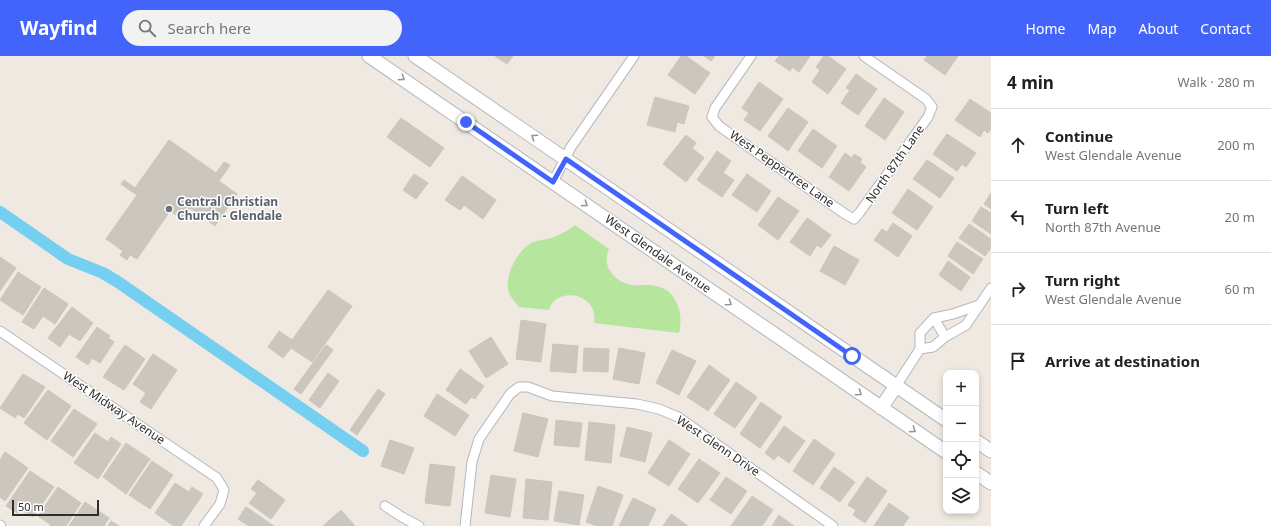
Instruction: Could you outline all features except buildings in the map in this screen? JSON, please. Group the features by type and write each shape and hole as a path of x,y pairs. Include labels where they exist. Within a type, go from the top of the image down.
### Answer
{"main road":[{"name":"West Glendale Avenue","path":"369,56 943,450"},
{"path":"415,56 943,418"},
{"path":"881,408 896,386"},
{"path":"978,442 991,451"},
{"path":"979,475 991,483"}],"street":[{"path":"553,182 574,143 634,56"},
{"name":"West Peppertree Lane","path":"751,56 715,108 712,117 719,126 854,219"},
{"name":"North 87th Lane","path":"854,219 928,117 932,107 926,98 864,56"},
{"path":"920,349 933,347 945,337 966,325 991,288"},
{"path":"896,386 920,349 920,333 934,318 953,314 979,305"},
{"path":"934,318 945,337"},
{"name":"West Midway Avenue","path":"0,331 217,478 224,490 220,504 204,526"},
{"name":"West Glenn Drive","path":"465,526 472,462 479,439 510,394 519,387 528,387 552,396 637,404 659,409 678,417 833,526"},
{"path":"384,506 419,526"}],"green space":[{"path":"575,225 609,249 607,255 608,267 614,276 619,280 631,285 656,286 669,292 674,298 679,311 679,333 594,323 594,313 590,305 584,299 576,296 567,295 559,297 553,302 549,310 519,307 512,299 508,289 511,269 518,256 528,245 533,242 555,237"}],"waterway":[{"path":"0,212 68,259 103,273 118,282 363,451"}],"place":[{"name":"Central Christian Church - Glendale","path":"169,209"}],"route":[{"path":"466,122 553,182 566,159 852,356"}]}
